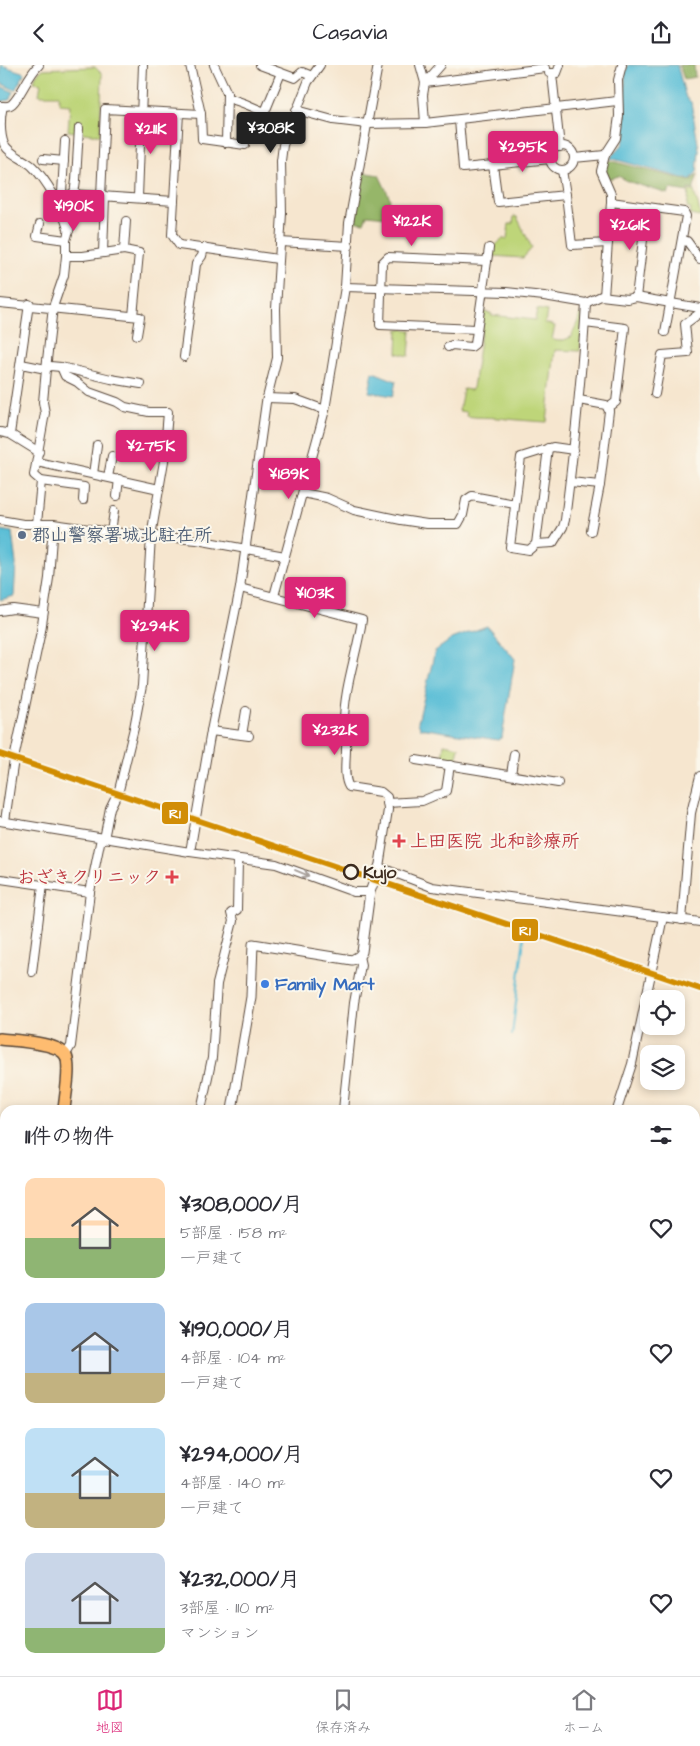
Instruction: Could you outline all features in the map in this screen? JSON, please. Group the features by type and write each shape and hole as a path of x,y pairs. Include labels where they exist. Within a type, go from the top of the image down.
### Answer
{"main road":[{"path":"0,1039 59,1048 66,1055 67,1073 64,1105"}],"street":[{"path":"39,65 12,103 6,107 1,106 0,116 3,143 11,153 25,161 39,174 57,203 69,231"},
{"path":"138,197 143,65"},
{"path":"190,65 200,114 202,139 246,145"},
{"path":"214,65 227,98 226,143"},
{"path":"262,65 295,78 302,72 312,76"},
{"path":"190,852 210,731 240,588 267,398 278,348 276,309 282,213 281,161 283,145 308,82 320,65"},
{"path":"274,596 325,410 345,287 349,223 378,65"},
{"path":"420,65 425,83 423,95 425,123"},
{"path":"425,83 440,65"},
{"path":"425,83 545,66 547,72 552,74 559,71 560,65"},
{"path":"604,296 611,194 601,171 605,155 616,138 619,116 617,101 618,80 622,65"},
{"path":"227,98 241,101 249,107 265,113 281,73"},
{"path":"552,74 560,147"},
{"path":"296,110 333,120 367,124 425,123 617,101"},
{"path":"102,253 105,109 200,114"},
{"path":"179,113 172,235 180,245 278,259"},
{"path":"459,120 463,168 550,159"},
{"path":"79,128 74,194 66,240 64,275 54,307 43,402 45,413 34,475 41,481 84,487 83,500"},
{"path":"65,141 64,161 58,193 138,197 174,201"},
{"path":"560,147 570,150 574,157 571,166 562,170 555,168 550,159 552,152 560,147"},
{"path":"574,157 605,155"},
{"path":"43,159 64,161"},
{"path":"493,165 498,202 566,195"},
{"path":"562,170 572,245 608,243"},
{"path":"611,203 684,212 686,215 665,332"},
{"path":"636,297 647,207"},
{"path":"124,250 126,221"},
{"path":"40,224 37,236 66,240"},
{"path":"682,241 687,241 700,259"},
{"path":"280,242 349,246"},
{"path":"184,357 196,265 202,256 204,248"},
{"path":"448,347 452,345 471,347 475,344 489,248"},
{"path":"66,256 83,256 124,250 139,253 133,316"},
{"path":"477,329 380,325 382,263 388,257 487,261"},
{"path":"345,287 524,293 586,303 601,296 627,299 636,297 700,308"},
{"path":"0,303 28,304 140,317 137,335"},
{"path":"536,543 549,544 555,541 565,520 580,399 586,303"},
{"path":"10,434 28,304"},
{"path":"656,394 662,355 688,353 685,324 700,313"},
{"path":"585,323 625,328 616,402 608,408"},
{"path":"21,364 46,369 50,366 61,367 110,379 141,384"},
{"path":"61,367 65,376 77,382 89,392 117,402 125,407 149,412 168,412 151,537 142,686 119,790 110,808 90,892 71,1046 66,1055"},
{"path":"267,398 295,399 325,410"},
{"path":"580,399 606,405 609,411 600,485 591,531"},
{"path":"0,432 10,434 39,453"},
{"path":"93,474 97,445"},
{"path":"548,448 536,543 529,550 510,547 521,457 548,448 553,447 574,450"},
{"path":"108,477 112,456"},
{"path":"37,462 159,489"},
{"path":"117,496 119,479"},
{"path":"37,525 41,481"},
{"path":"570,482 600,485"},
{"path":"303,493 327,498 354,510 427,524 458,524 463,515 466,500 472,496 516,504"},
{"path":"111,532 114,511"},
{"path":"0,520 37,525 53,524 151,537 197,540 285,556"},
{"path":"53,524 43,613 2,821 102,839 284,866 354,892 370,892"},
{"path":"233,1105 251,997 253,944 352,960 359,956 362,952 370,892 379,867 388,810 387,797 381,792 349,787 347,782 347,742 344,723 348,690 362,620 240,588"},
{"path":"0,611 13,609 43,613"},
{"path":"210,731 246,736 246,711"},
{"path":"511,775 514,754"},
{"path":"416,760 558,783"},
{"path":"387,803 422,801 442,794 446,791 450,765"},
{"path":"682,920 689,836 700,776"},
{"path":"201,1105 212,1058 217,984 233,921 231,913 237,910 238,859"},
{"path":"379,867 432,887 700,922"},
{"path":"0,883 0,879 90,892"},
{"path":"32,972 43,885"},
{"path":"620,1105 632,1064 663,917"},
{"path":"344,1105 354,1003 361,965 359,956"}],"green space":[{"path":"679,65 694,65 695,77 684,79"},
{"path":"95,67 102,74 100,135 68,131 70,105 59,104 59,95 39,95 41,83 34,82 36,75 43,69"},
{"path":"607,160 690,181 698,174 693,190 688,189 688,192 670,189 668,194 630,182 618,176 608,180 604,170"},
{"path":"361,172 379,175 390,198 387,217 367,215 364,223 352,221"},
{"path":"689,191 694,191 700,217 690,215 691,209 687,208"},
{"path":"514,216 517,217 532,248 523,258 492,256 493,248 502,239 507,239 509,224 513,224"},
{"path":"537,309 547,311 545,323 555,326 552,339 559,341 571,337 583,310 580,351 555,350 547,422 466,416 467,412 459,411 463,389 471,390 473,388 484,312 491,313 491,315 535,320"},
{"path":"398,329 411,330 409,356 397,353"},
{"path":"444,744 459,747 456,762 442,760"}],"water":[{"path":"1,65 25,73 15,90 0,83"},
{"path":"628,65 677,65 686,98 691,102 699,150 697,172 690,180 610,158 622,145 625,137 625,73"},
{"path":"0,86 14,92 9,100 0,102"},
{"path":"373,372 396,381 393,396 369,392"},
{"path":"0,530 12,532 16,564 14,596 0,600"},
{"path":"487,626 515,659 502,737 498,740 420,728 418,722 435,651 452,639"}],"waterway":[{"path":"512,1035 524,938"}],"transit line":[{"name":"R1","path":"0,754 700,989"}],"place":[{"name":"郡山警察署城北駐在所","path":"22,535"},
{"name":"上田医院 北和診療所","path":"399,841"},
{"name":"Kujo","path":"351,872"},
{"name":"おざきクリニック","path":"172,877"},
{"name":"Family Mart","path":"265,984"}]}
